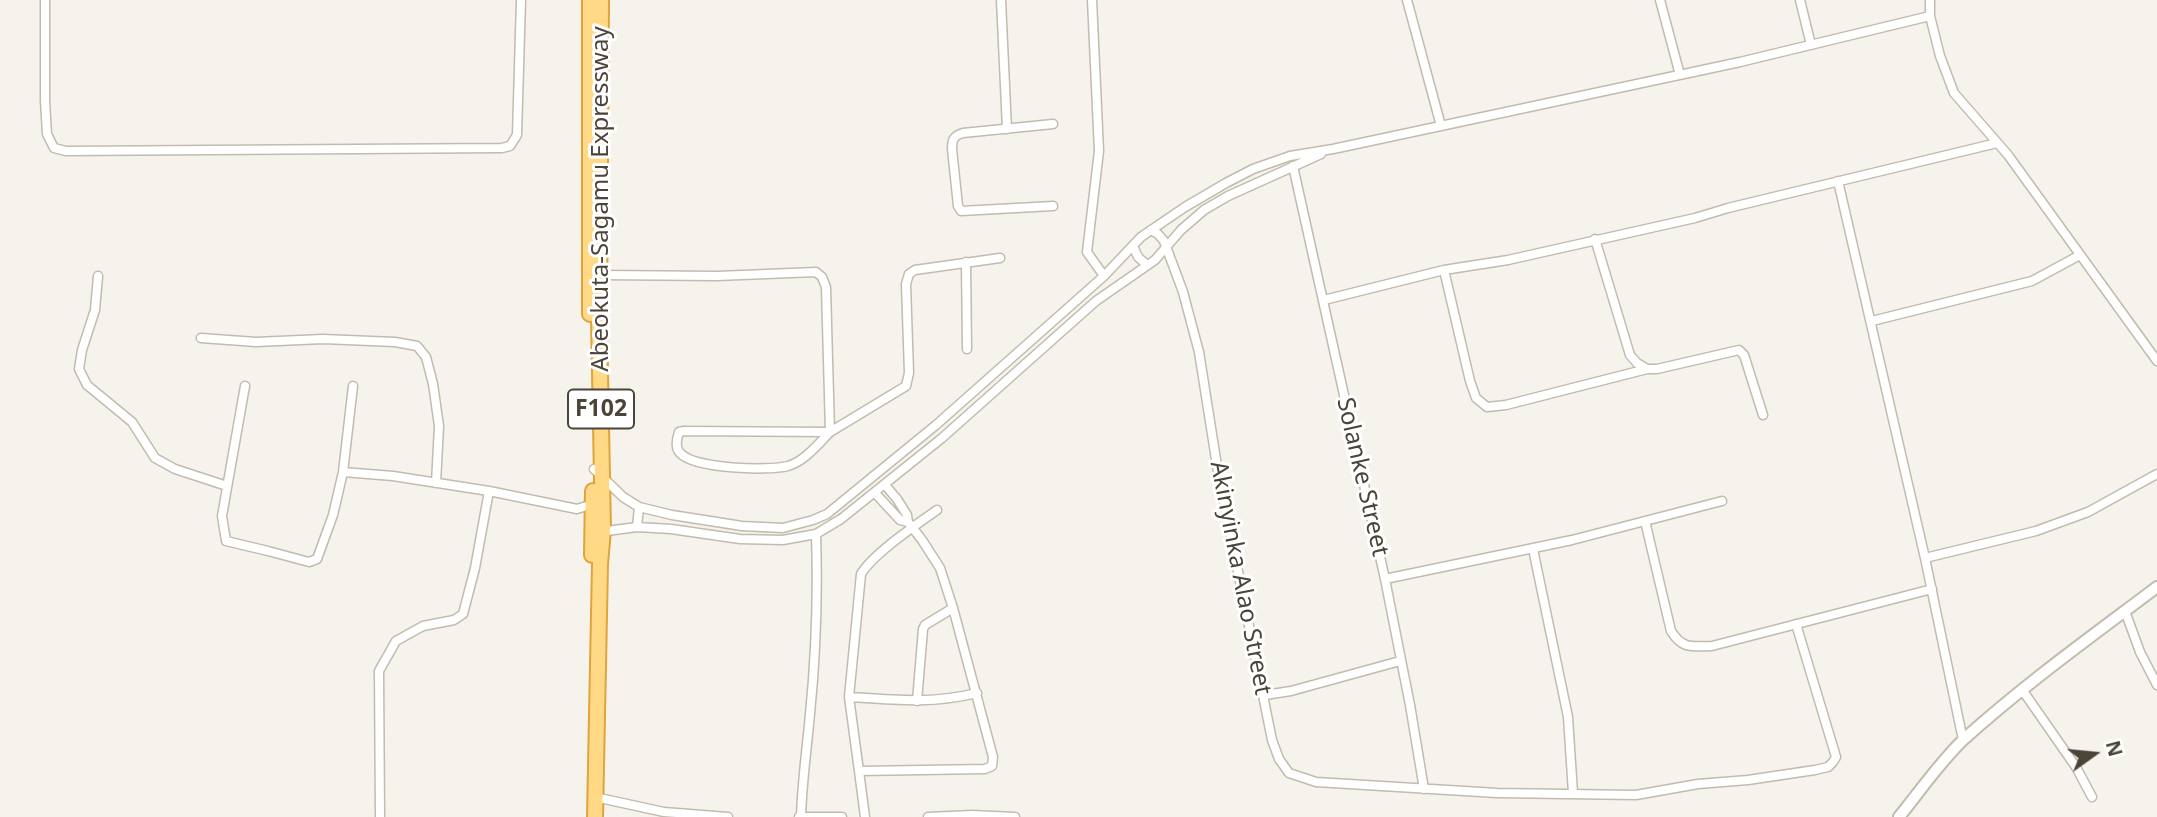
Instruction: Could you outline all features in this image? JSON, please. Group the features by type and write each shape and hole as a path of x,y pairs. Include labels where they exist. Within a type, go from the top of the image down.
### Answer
{"highway":[{"name":"Abeokuta-Sagamu Expressway","path":"590,0 590,318 598,473 593,504 600,564 595,817"},
{"name":"Abeokuta-Sagamu Expressway","path":"587,817 598,532 601,0"}],"street":[{"path":"45,0 47,134 54,148 66,151 261,151 510,146 517,135 521,0"},
{"path":"1001,0 1007,129"},
{"path":"1092,0 1098,151 1087,252 1104,276"},
{"path":"1407,0 1441,126"},
{"path":"1661,0 1680,75"},
{"path":"1800,0 1811,45"},
{"path":"1930,0 1930,16 1944,71 1954,93 2022,173 2157,360"},
{"path":"598,473 623,497 639,507 673,515 742,526 783,528 813,520 827,514 936,425 1104,276 1151,230 1253,169 1290,156 1680,75 1930,16"},
{"path":"1053,124 963,133 956,135 952,141 958,206 961,211 1053,206"},
{"path":"1324,300 1444,270 1508,260 1695,218 1997,143"},
{"path":"598,532 637,527 740,539 783,540 816,534 841,519 942,438 1096,301 1166,249 1181,230 1204,211 1228,196 1334,149"},
{"name":"Solanke Street","path":"1293,166 1385,579 1424,789"},
{"path":"1838,181 1932,589 1963,740"},
{"name":"Akinyinka Alao Street","path":"1151,230 1162,237 1186,302 1199,352 1218,472 1272,740 1279,759 1289,773 1316,782 1424,789 1636,795 1698,784 1791,775 1828,767 1836,757 1796,624"},
{"path":"1595,239 1630,355 1647,369"},
{"path":"1133,246 1138,257 1147,265"},
{"path":"1872,321 2032,281 2080,255"},
{"path":"830,432 684,431 677,436 677,448 680,453 696,460 745,470 790,465 801,460 830,432 906,386 909,373 906,284 909,274 915,270 1000,258"},
{"path":"966,262 967,349"},
{"path":"1444,270 1470,381 1476,398 1488,407 1739,350 1744,355 1763,415"},
{"path":"601,275 717,276 816,272 822,277 826,287 830,432"},
{"path":"98,276 95,310 79,369 87,385 132,422 155,458 175,469 228,486"},
{"path":"201,338 256,342 323,339 395,342 416,346 426,357 433,384 439,426 436,483"},
{"path":"245,386 222,516 226,541 309,562 317,559 333,515 344,472 352,386"},
{"path":"344,472 489,491 578,509 593,504"},
{"path":"1925,558 2036,531 2088,512 2157,474"},
{"path":"859,771 985,769 992,766 993,757 940,568 885,485"},
{"path":"380,817 379,671 396,641 423,626 454,620 463,614 475,568 489,491"},
{"path":"875,493 900,520 910,525"},
{"path":"1385,579 1533,550 1721,501"},
{"path":"637,527 639,507"},
{"path":"865,817 849,697 861,574 867,565 910,525 937,510"},
{"path":"671,529 673,515"},
{"path":"1645,521 1668,620 1677,641 1685,646 1712,646 1932,589"},
{"path":"816,534 815,649 799,817 842,817"},
{"path":"1533,550 1568,718 1573,793"},
{"path":"1899,817 1963,740 2157,587"},
{"path":"916,701 923,629 925,625 953,608"},
{"path":"2125,611 2140,652 2157,685"},
{"path":"1265,695 1291,691 1400,661"},
{"path":"2023,691 2076,767 2092,797"},
{"path":"849,697 949,700 977,693"},
{"path":"595,796 664,812 728,817"},
{"path":"928,817 1015,817"}]}
